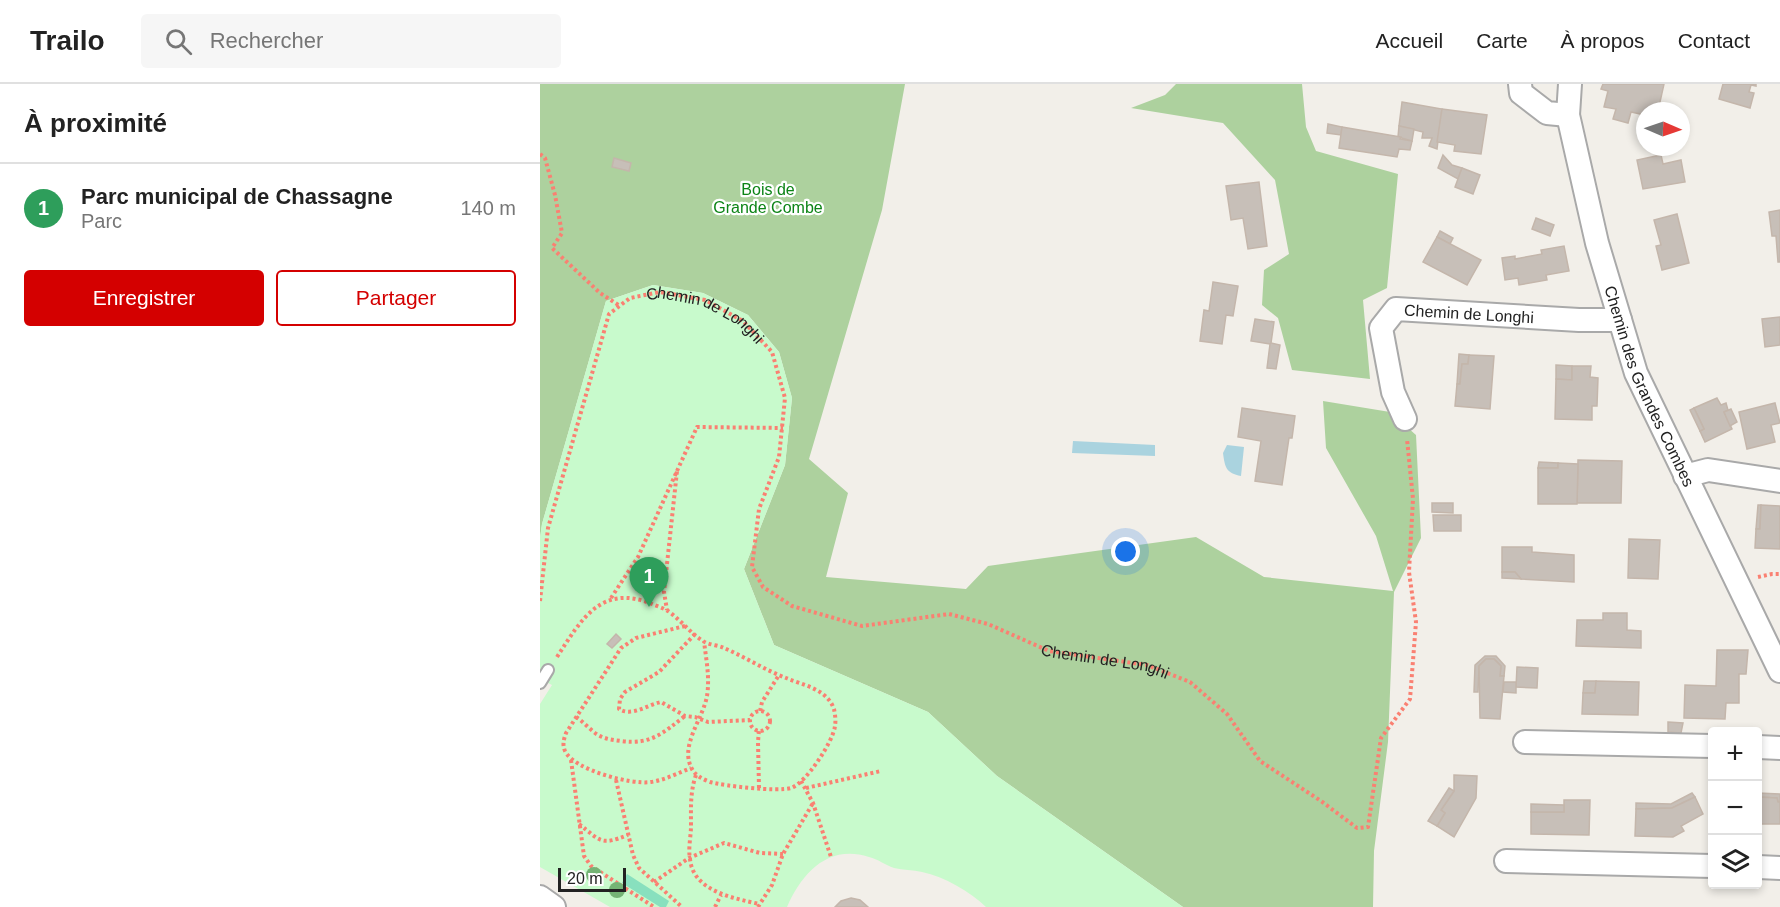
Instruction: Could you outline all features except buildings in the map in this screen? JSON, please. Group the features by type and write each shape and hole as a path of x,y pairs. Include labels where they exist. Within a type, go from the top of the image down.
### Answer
{"street":[{"path":"1520,84 1521,93 1547,113 1568,114"},
{"name":"Chemin des Grandes Combes","path":"1570,84 1568,114 1597,243 1636,374 1780,671"},
{"name":"Chemin de Longhi","path":"1405,418 1393,392 1382,328 1396,309 1579,320 1620,320"},
{"path":"1685,476 1708,470 1780,481"},
{"path":"1525,742 1708,746"},
{"path":"1762,747 1780,748"},
{"path":"1506,861 1708,866"},
{"path":"1762,867 1780,868"},
{"path":"540,897 554,907"}],"lane":[{"path":"540,683 548,670"}],"path":[{"path":"540,154 545,158 562,232 552,248 600,293 620,306"},
{"name":"Chemin de Longhi","path":"540,601 548,528 609,314 630,298 660,292 705,300 743,321 772,352 785,398 779,457 759,509 752,567 763,587 792,606 862,626 949,614 988,624 1049,651 1147,665 1190,682 1227,714 1260,761 1357,828 1368,827 1381,738 1410,699 1416,621 1409,572 1413,499 1405,418"},
{"path":"610,599 638,557 697,427 783,428"},
{"path":"667,611 664,592 677,471"},
{"path":"548,670 579,623 597,606 610,599 628,597 667,611 704,641 723,647 779,675 820,691 828,698 836,717 835,728 831,738 801,781 792,788 777,790 710,782 696,775 691,768 687,757 689,745 707,697 709,679 704,641"},
{"path":"686,626 636,638 621,648 563,741 564,750 571,759 616,780 650,782 662,780 691,768"},
{"path":"695,634 659,672 625,692 618,705 622,712 661,702 685,716 708,722 750,720"},
{"path":"760,711 762,702 779,675"},
{"path":"760,711 768,715 770,723 759,730 752,726 750,720 753,714 760,711"},
{"path":"576,717 596,734 606,739 632,742 657,737 685,716"},
{"path":"759,730 759,788"},
{"path":"571,759 584,856 591,866 654,907"},
{"path":"806,788 881,771"},
{"path":"696,775 691,790 689,858 692,871 704,883 722,895 759,905 772,885 783,854 813,803"},
{"path":"616,780 633,855 639,868 682,907"},
{"path":"801,781 813,803 831,857"},
{"path":"579,824 599,840 609,843 628,835"},
{"path":"654,882 689,858 724,843 760,853 783,854"},
{"path":"715,907 722,895"}],"green space":[{"name":"Bois de Grande Combe","path":"540,84 905,84 882,210 809,459 848,493 826,577 966,589 988,566 1196,537 1264,577 1393,591 1376,536 1326,448 1323,401 1390,412 1416,435 1421,538 1394,592 1388,742 1374,851 1373,907 1183,907 997,776 928,712 774,645 744,569 785,465 792,398 779,352 748,315 703,293 653,285 606,301 542,524 540,538"},
{"path":"1176,84 1302,84 1306,127 1316,151 1398,174 1387,288 1363,300 1370,379 1292,370 1278,318 1262,305 1264,270 1289,254 1275,180 1223,123 1131,108 1165,95"},
{"path":"653,285 703,293 748,315 779,352 792,398 785,465 744,569 774,645 928,712 997,776 1183,907 986,907 972,895 939,877 894,868 872,858 854,854 829,858 818,864 800,883 787,907 610,907 540,867 540,704 552,685 540,679 540,538 542,524 606,301"},
{"path":"627,874 669,901 666,907 660,907 622,883"}],"water":[{"path":"1073,441 1155,445 1155,456 1072,453"},
{"path":"1227,445 1244,447 1241,476 1229,471 1226,466 1223,453"}],"place":[{"name":"Parc municipal de Chassagne","path":"649,607"}]}
